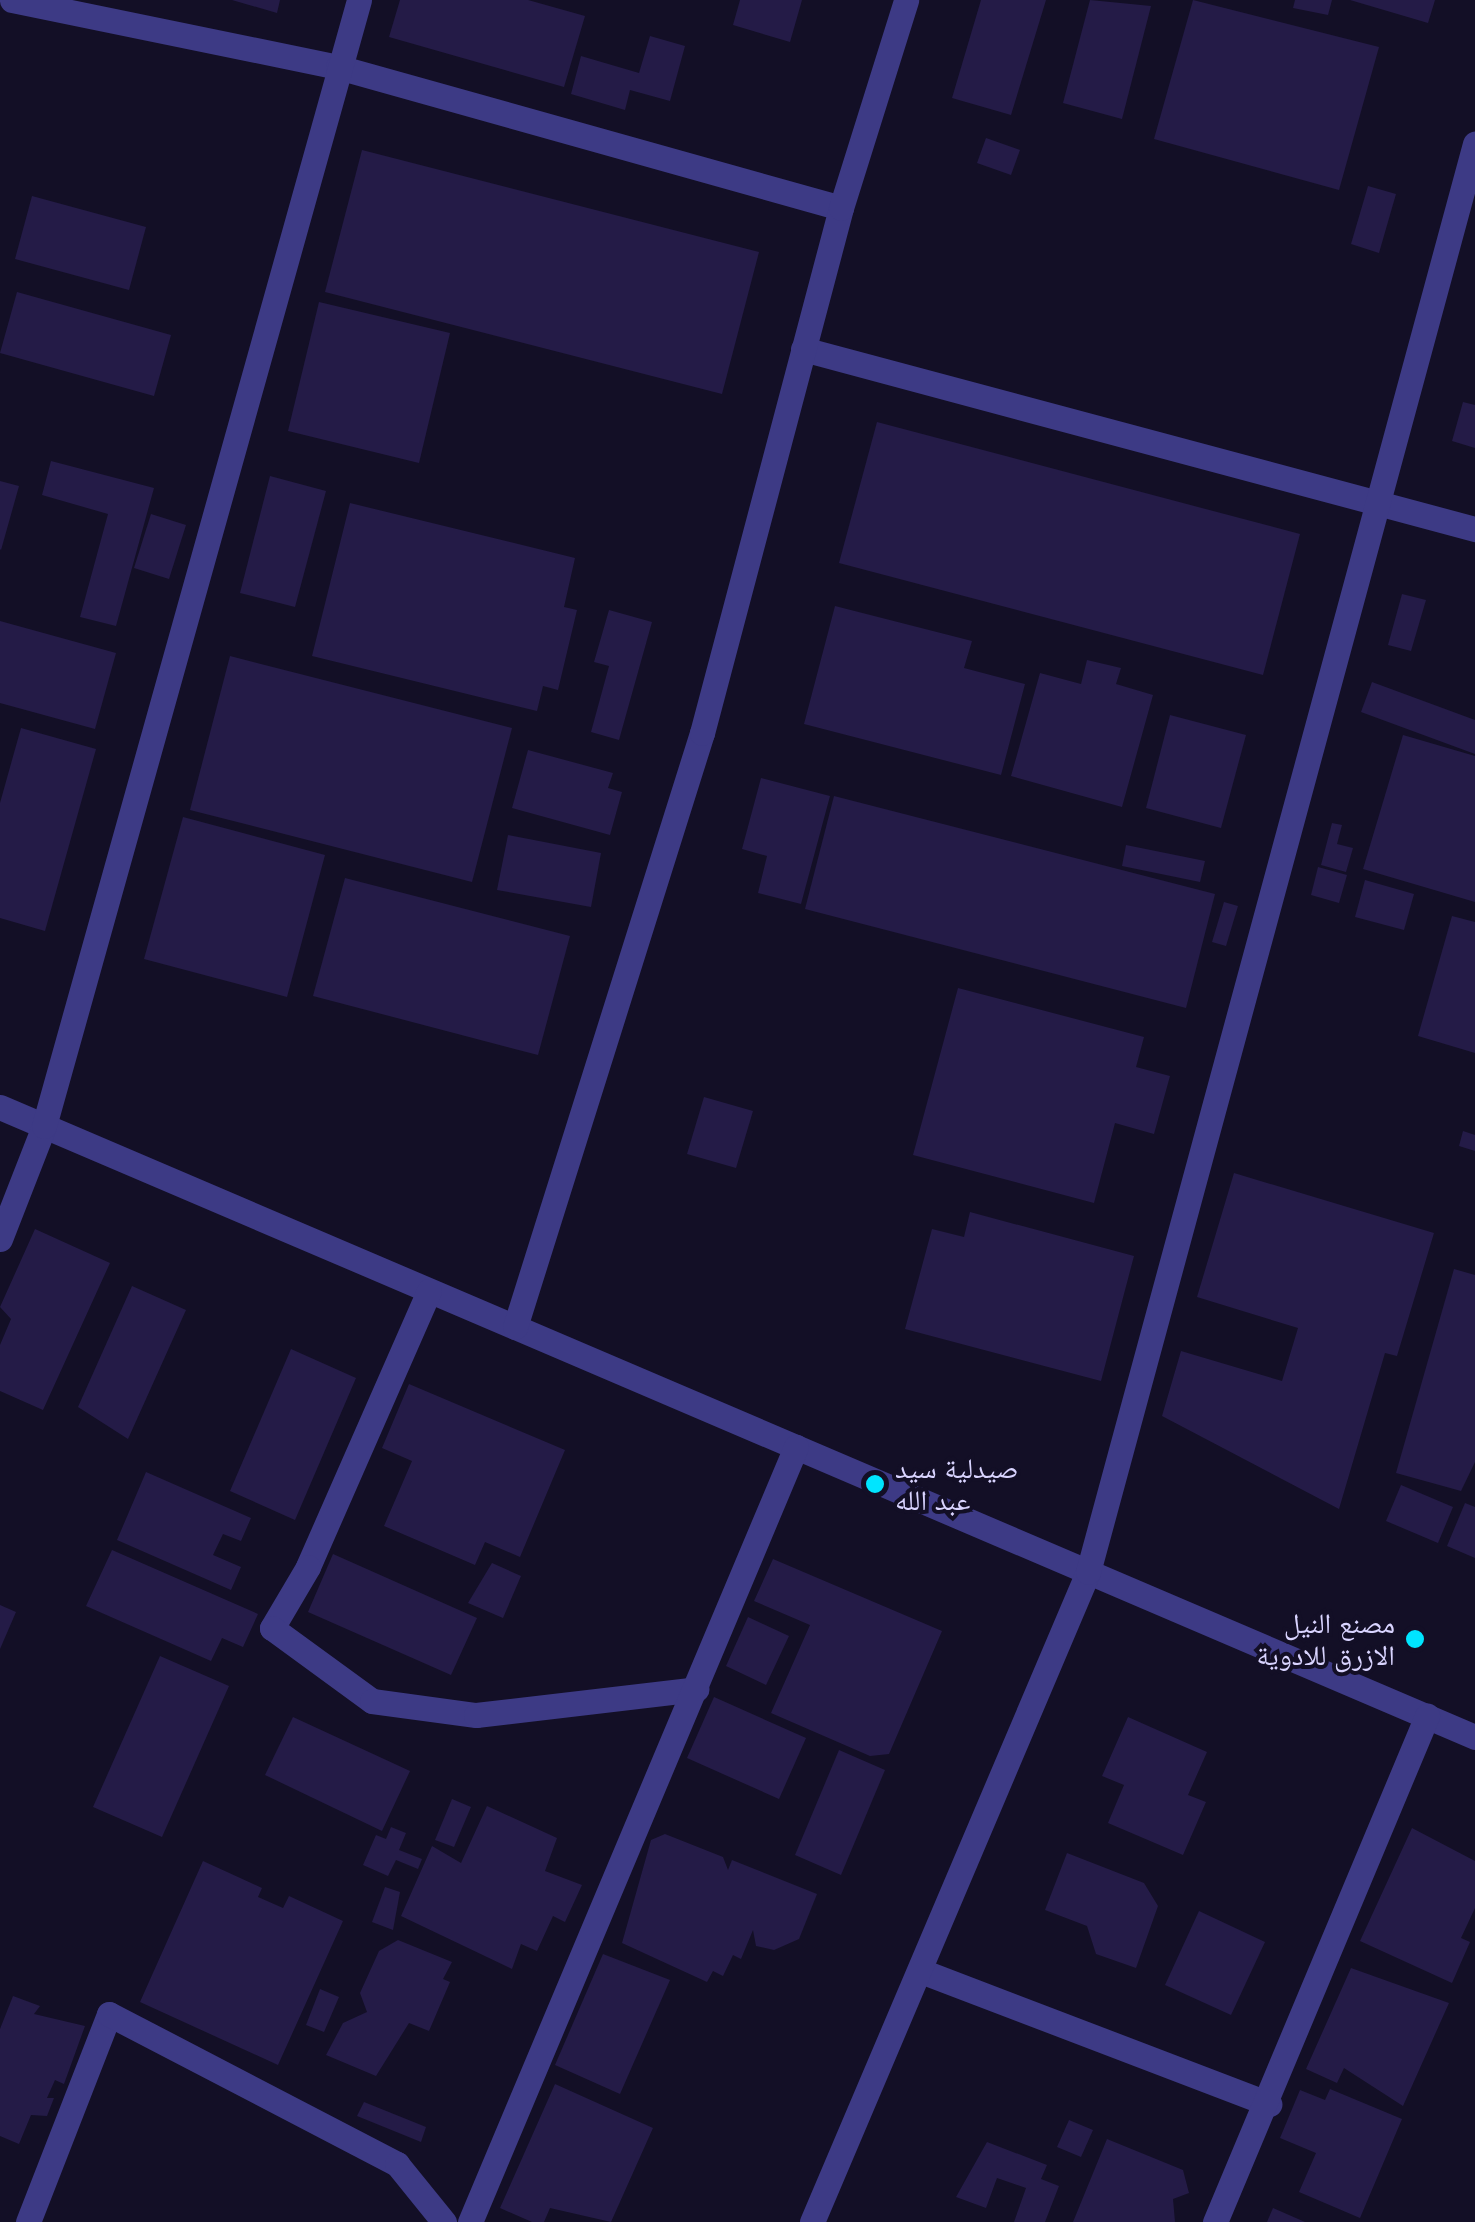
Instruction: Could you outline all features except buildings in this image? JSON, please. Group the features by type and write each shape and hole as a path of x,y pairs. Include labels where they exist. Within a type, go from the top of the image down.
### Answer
{"street":[{"path":"12,0 338,67 840,208"},
{"path":"0,1239 44,1126 359,0"},
{"path":"516,1327 702,732 840,208 906,0"},
{"path":"812,2222 922,1971 1088,1572 1475,144"},
{"path":"803,348 1475,529"},
{"path":"0,1107 1475,1737"},
{"path":"429,1291 272,1628 372,1701 476,1714 696,1689"},
{"path":"470,2222 796,1448"},
{"path":"1215,2222 1268,2104 1427,1716"},
{"path":"922,1971 1268,2104"},
{"path":"28,2222 109,2014 397,2164 444,2222"}],"place":[{"name":"صيدلية سيد عبد الله","path":"875,1484"},
{"name":"مصنع النيل الازرق للادوية","path":"1415,1639"}]}
